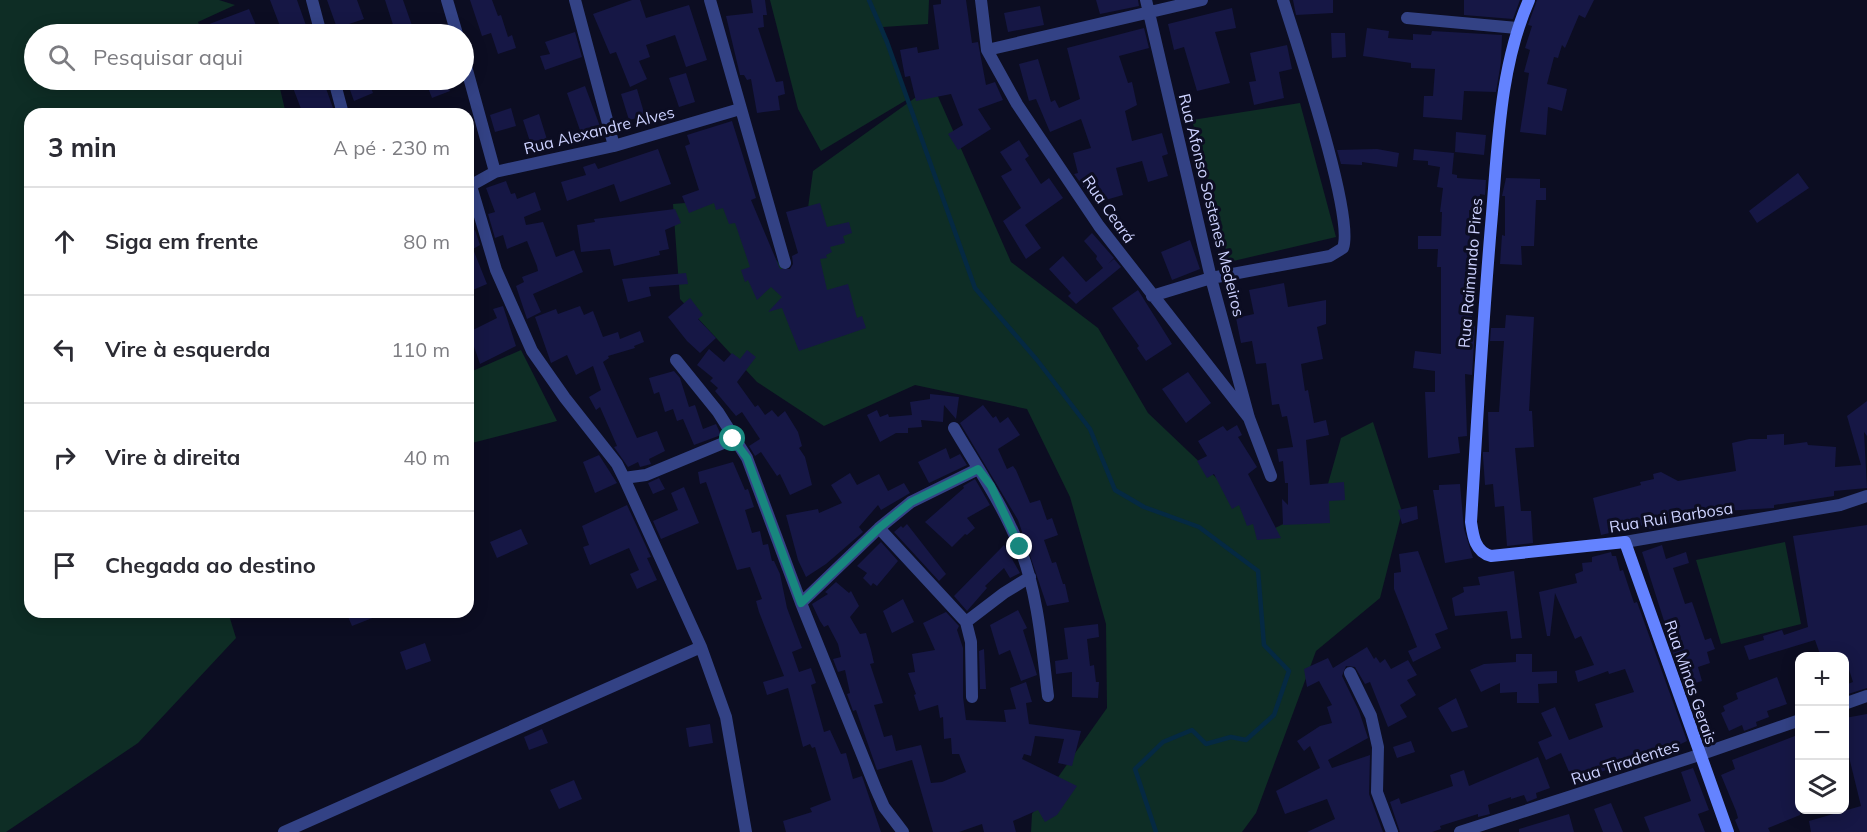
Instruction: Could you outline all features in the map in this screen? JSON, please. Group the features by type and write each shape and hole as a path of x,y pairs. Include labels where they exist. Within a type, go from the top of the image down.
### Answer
{"street":[{"path":"312,0 318,24"},
{"path":"447,0 454,24"},
{"path":"575,0 614,146"},
{"path":"710,0 785,263"},
{"name":"Rua Ceará","path":"981,0 987,50 1017,104 1093,217 1152,296 1249,418"},
{"path":"987,50 1147,6 1202,0"},
{"path":"1152,296 1211,278 1338,253 1346,242 1346,231 1318,115 1283,0"},
{"name":"Rua Raimundo Pires","path":"1480,550 1473,535 1472,522 1480,349 1497,150 1517,28 1529,0"},
{"name":"Rua Afonso Sostenes Medeiros","path":"1147,6 1211,278 1249,418"},
{"path":"1407,18 1517,28"},
{"path":"337,90 341,108"},
{"path":"473,90 495,172"},
{"name":"Rua Alexandre Alves","path":"474,184 495,172 614,146 740,109"},
{"path":"474,199 496,270 532,351 564,398 617,464 700,648 726,717 746,832"},
{"path":"676,360 718,411 733,439 747,458 801,603 876,789 884,807 903,832"},
{"path":"1249,418 1271,476"},
{"path":"954,428 978,469 991,486 1020,547 1030,577 1048,696"},
{"path":"624,478 646,475 733,439"},
{"path":"801,603 879,528 911,502 978,469"},
{"name":"Rua Rui Barbosa","path":"1480,550 1491,556 1625,542 1840,505 1867,496"},
{"path":"879,528 966,622 971,642 972,698"},
{"name":"Rua Minas Gerais","path":"1625,542 1728,832"},
{"path":"966,622 1004,593 1030,577"},
{"path":"284,832 700,648"},
{"path":"1350,673 1371,716 1378,747 1377,792 1392,832"},
{"path":"1849,703 1867,696"},
{"name":"Rua Tiradentes","path":"1460,832 1795,722"}],"green space":[{"path":"0,0 219,0 235,5 198,22 199,24 24,24 24,90 280,90 285,108 24,108 24,618 230,618 236,638 138,743 6,832 0,832"},
{"path":"770,0 929,0 928,24 883,27 908,99 821,151 798,109"},
{"path":"933,85 1011,262 1098,328 1148,413 1271,530 1322,505 1341,438 1373,422 1402,512 1380,598 1316,651 1256,813 1242,832 1031,832 1032,814 1107,708 1106,624 1070,497 1027,409 915,385 824,426 757,382 680,299 673,204 733,199 797,289 813,171"},
{"path":"1300,103 1336,237 1229,262 1192,120"},
{"path":"521,350 557,421 474,442 474,370"},
{"path":"1785,542 1801,624 1721,644 1696,560"}],"building":[{"path":"270,0 297,0 305,24 279,24"},
{"path":"327,0 357,0 364,19 349,24 336,24"},
{"path":"385,0 403,0 411,24 393,24"},
{"path":"470,0 492,0 498,16 501,15 508,37 512,35 516,48 498,54 491,33 482,36"},
{"path":"632,0 640,0 646,18 689,5 707,60 686,67 675,35 646,45 650,57 639,61 647,79 630,87 616,52 610,54 593,14"},
{"path":"751,0 765,0 767,15 763,15 764,27 758,28 776,82 783,81 785,94 778,96 780,110 757,113 751,79 747,80 744,75 740,75 726,16 753,13"},
{"path":"941,0 966,0 972,43 978,42 986,85 995,82 1003,100 978,109 991,129 958,150 948,134 963,125 951,94 916,101 910,76 905,77 900,50 917,47 918,53 939,49 933,5 941,4"},
{"path":"1096,0 1138,0 1139,6 1100,14"},
{"path":"1293,0 1333,0 1333,13 1296,15"},
{"path":"1464,0 1520,0 1513,19 1464,15"},
{"path":"1537,0 1594,0 1585,18 1579,15 1565,48 1562,45 1558,58 1554,57 1547,84 1567,89 1562,111 1548,107 1546,135 1520,132 1529,73 1524,72 1530,50 1525,48 1532,26 1528,25"},
{"path":"1040,6 1044,25 1008,32 1004,13"},
{"path":"1232,8 1236,28 1215,32 1230,83 1197,91 1184,47 1174,50 1168,24"},
{"path":"249,9 255,24 241,24 209,24"},
{"path":"1144,28 1149,48 1119,56 1128,83 1132,82 1137,105 1125,111 1132,141 1162,133 1168,154 1162,156 1168,176 1148,182 1142,161 1116,168 1123,195 1095,203 1074,174 1078,173 1073,153 1091,148 1081,119 1050,132 1036,99 1029,101 1019,64 1038,59 1051,102 1055,100 1059,108 1080,99 1067,48"},
{"path":"1367,28 1389,31 1388,38 1413,40 1413,34 1431,35 1432,31 1502,35 1501,62 1496,92 1464,91 1462,120 1423,117 1424,96 1433,96 1435,69 1411,68 1411,63 1363,56"},
{"path":"575,32 582,57 545,70 540,56 550,54 545,42"},
{"path":"1331,33 1345,33 1346,57 1332,58"},
{"path":"1287,45 1292,69 1279,72 1284,98 1254,105 1249,82 1256,81 1250,53"},
{"path":"686,73 695,102 679,107 669,78"},
{"path":"585,86 601,129 582,136 567,93"},
{"path":"637,89 645,116 629,120 621,94"},
{"path":"294,90 327,90 333,108 301,108"},
{"path":"350,90 372,90 373,93 354,101"},
{"path":"429,90 450,91 432,98"},
{"path":"511,108 516,126 495,132 490,115"},
{"path":"539,114 550,149 534,154 523,120"},
{"path":"732,121 756,198 751,200 780,269 790,269 793,264 792,256 798,253 786,212 820,203 827,227 849,222 852,233 843,236 845,243 830,247 832,252 826,255 827,258 820,259 827,290 848,284 857,318 862,316 866,328 799,351 782,308 768,312 782,297 771,287 757,300 748,280 745,282 741,270 750,267 735,223 729,224 723,208 716,210 714,203 689,213 682,196 699,190 685,146 690,144 687,135"},
{"path":"1456,132 1486,135 1484,155 1455,152"},
{"path":"1019,140 1029,156 1025,159 1041,184 1049,178 1063,198 1025,225 1041,248 1026,259 1003,221 1021,208 1001,176 1012,170 1000,152"},
{"path":"658,149 671,184 620,202 614,184 567,201 561,182 586,175 583,167 595,163 598,169"},
{"path":"1377,149 1399,153 1397,167 1362,162 1362,165 1341,164 1337,150"},
{"path":"1414,149 1454,153 1452,174 1457,175 1457,178 1486,180 1485,195 1480,194 1479,211 1469,210 1472,322 1475,327 1472,375 1465,374 1467,436 1458,437 1460,453 1428,458 1425,392 1435,392 1435,371 1413,368 1415,351 1441,354 1441,267 1437,267 1438,249 1418,249 1418,236 1441,236 1442,212 1440,212 1443,188 1437,187 1440,167 1428,165 1428,161 1413,160"},
{"path":"1798,173 1809,188 1757,223 1749,211"},
{"path":"1506,178 1540,179 1540,188 1546,188 1546,200 1536,200 1534,246 1521,246 1522,265 1500,264 1502,235 1505,236 1505,196 1502,196"},
{"path":"506,181 511,194 515,193 517,199 535,192 541,210 524,217 526,225 543,222 556,257 574,250 583,272 533,294 541,312 527,319 516,286 524,282 522,277 538,271 537,266 527,241 507,249 503,235 495,238 488,214 495,212 486,188"},
{"path":"675,209 681,223 665,230 669,249 659,251 660,255 614,266 610,249 581,252 577,225 595,222 594,219"},
{"path":"474,230 480,245 474,248"},
{"path":"1092,233 1114,258 1108,264 1114,259 1121,267 1076,304 1068,296 1071,293 1049,269 1063,256 1086,282 1103,268 1096,259 1097,256 1084,241"},
{"path":"1190,240 1200,269 1172,280 1161,252"},
{"path":"474,252 487,284 474,289"},
{"path":"686,273 688,284 649,287 651,296 628,302 622,279"},
{"path":"1284,283 1288,307 1326,300 1326,324 1317,327 1323,359 1301,364 1305,391 1308,390 1314,423 1326,420 1329,435 1306,440 1310,485 1344,482 1345,500 1329,501 1330,523 1283,525 1282,499 1288,505 1288,483 1285,483 1283,461 1279,462 1277,449 1293,447 1287,416 1282,417 1279,404 1272,405 1266,363 1256,364 1252,341 1241,343 1236,318 1254,314 1249,290"},
{"path":"1138,290 1172,344 1146,361 1137,348 1139,346 1112,308"},
{"path":"690,298 703,315 698,319 716,338 700,353 668,317"},
{"path":"503,306 516,346 480,364 474,347 474,330 497,318 493,309"},
{"path":"580,306 584,315 593,311 603,337 618,332 620,339 640,331 644,342 634,346 635,348 608,356 609,358 603,362 637,438 657,431 665,451 649,459 651,464 640,467 638,462 628,467 614,447 617,446 600,407 596,410 589,397 601,390 593,366 576,375 567,355 551,363 535,317 556,309 558,314"},
{"path":"1506,315 1534,317 1529,411 1532,411 1534,447 1515,448 1521,511 1531,511 1533,543 1507,546 1504,506 1495,507 1493,484 1485,485 1483,456 1483,452 1489,452 1488,412 1499,412 1504,341 1490,341 1491,328 1505,328"},
{"path":"709,349 724,362 732,353 740,359 747,350 756,357 737,382 755,407 758,405 765,415 772,410 778,417 785,411 798,432 802,446 799,448 805,457 812,485 790,495 780,474 777,476 761,452 755,456 749,446 760,439 742,412 736,416 715,391 718,388 710,381 713,378 697,365"},
{"path":"674,371 680,378 689,407 695,405 703,429 716,424 721,435 694,445 683,419 677,421 673,409 665,412 659,392 654,394 649,378"},
{"path":"1188,372 1211,403 1186,423 1162,389"},
{"path":"930,394 959,397 956,419 944,405 943,422 921,420 922,427 908,428 908,433 896,433 880,442 867,415 877,410 880,417 888,414 889,417 912,415 910,402 930,399"},
{"path":"1867,401 1867,436 1864,432 1867,488 1834,491 1834,496 1774,505 1774,508 1724,511 1724,514 1674,521 1649,529 1648,524 1601,535 1593,498 1641,485 1640,482 1654,479 1653,474 1661,472 1678,481 1736,471 1732,443 1749,439 1767,439 1767,435 1784,434 1784,445 1807,442 1808,445 1836,447 1835,467 1861,465 1847,416"},
{"path":"983,405 993,418 996,416 1000,423 1008,417 1020,435 998,449 1007,469 1013,466 1016,470 1030,503 1040,500 1047,520 1052,518 1058,535 1044,540 1052,563 1056,562 1063,584 1065,584 1069,602 1047,606 1018,520 960,423"},
{"path":"1237,425 1242,435 1238,437 1257,467 1248,474 1281,538 1257,540 1253,524 1247,526 1239,505 1232,509 1214,474 1207,478 1197,461 1207,456 1198,441 1223,426 1227,431"},
{"path":"946,448 950,459 960,454 967,465 929,483 918,462"},
{"path":"599,455 617,483 595,493 583,462"},
{"path":"733,462 745,490 748,489 754,507 745,510 752,533 760,531 763,545 768,544 772,561 780,574 787,608 802,648 792,652 799,672 811,668 816,683 811,685 824,732 830,730 841,754 846,753 853,779 862,776 881,832 786,832 783,821 812,812 810,808 831,800 815,747 812,748 810,744 803,747 788,688 767,695 763,682 784,676 759,612 756,601 762,599 750,567 737,570 706,482 700,484 698,472"},
{"path":"850,473 857,485 879,474 888,491 904,483 910,493 881,510 878,505 859,527 863,532 826,564 806,577 798,560 786,515 818,509 819,513 842,503 831,485"},
{"path":"659,478 665,489 653,494 648,483"},
{"path":"975,479 990,505 967,518 975,528 952,547 925,522 964,488 963,486"},
{"path":"1460,484 1464,529 1473,558 1445,563 1433,490 1439,490 1439,485"},
{"path":"684,487 699,523 661,539 653,521 678,510 671,493"},
{"path":"627,505 651,557 647,558 657,580 637,589 630,574 639,570 629,548 590,565 583,547 589,545 582,526"},
{"path":"1417,506 1418,519 1402,524 1398,510"},
{"path":"907,524 946,574 939,581 894,532"},
{"path":"1867,525 1867,688 1849,694 1849,684 1853,682 1849,670 1849,652 1819,652 1815,640 1749,660 1744,646 1764,640 1763,636 1782,630 1784,635 1808,627 1793,536"},
{"path":"521,529 528,544 497,558 490,542"},
{"path":"881,542 898,561 877,586 873,583 871,586 863,578 867,573 857,566"},
{"path":"1004,545 1020,573 1010,578 1004,568 985,586 987,588 967,611 954,596"},
{"path":"1662,545 1666,559 1686,552 1689,563 1673,568 1685,604 1692,602 1705,640 1711,638 1715,649 1707,652 1710,663 1698,667 1702,681 1689,685 1685,671 1680,673 1663,625 1665,624 1642,552"},
{"path":"1418,551 1448,629 1435,634 1441,648 1413,662 1408,651 1417,647 1394,589 1394,573 1401,572 1399,554"},
{"path":"1611,552 1612,556 1616,556 1620,571 1623,570 1634,603 1637,602 1687,741 1639,764 1638,762 1608,774 1606,770 1585,778 1587,782 1575,786 1561,753 1546,760 1538,742 1552,736 1541,713 1555,707 1569,740 1603,727 1595,704 1634,692 1625,669 1609,674 1608,671 1578,682 1575,671 1594,665 1581,636 1575,639 1555,593 1550,636 1547,636 1539,592 1577,583 1575,574 1583,571 1582,563 1592,562 1592,557"},
{"path":"1514,571 1522,638 1511,639 1507,611 1455,616 1452,598 1464,592 1463,587 1480,585 1478,577"},
{"path":"836,582 849,593 851,591 859,606 850,617 860,634 866,633 871,650 874,663 870,664 883,703 874,705 884,737 892,735 896,751 921,745 931,783 942,782 966,772 959,754 952,754 951,738 944,739 943,717 940,718 938,705 919,711 914,695 916,694 908,673 915,672 912,654 935,650 923,623 946,612 959,626 957,630 963,648 963,697 966,720 1006,722 1004,710 1016,709 1010,688 1026,682 1032,702 1026,703 1029,724 1081,731 1072,766 1058,763 1064,739 1035,736 1031,756 1024,754 1022,759 1077,786 1057,815 1045,822 1038,810 1013,821 1016,832 984,832 982,824 959,832 933,832 912,760 877,770 856,710 853,711 847,694 850,693 845,670 838,672 833,659 841,657 838,644 828,625 824,627 820,621 812,604 828,594 825,592"},
{"path":"903,599 914,622 892,633 883,611"},
{"path":"1018,610 1027,628 1023,630 1037,675 1021,681 1010,650 999,655 990,625"},
{"path":"349,618 372,618 352,626"},
{"path":"1098,624 1099,637 1087,639 1090,666 1094,665 1096,682 1099,682 1098,698 1072,697 1072,672 1056,674 1055,661 1068,659 1064,628"},
{"path":"425,643 431,661 406,670 400,652"},
{"path":"1367,647 1374,659 1376,657 1380,663 1385,659 1391,669 1408,660 1417,675 1407,680 1416,695 1400,705 1407,717 1388,727 1370,682 1365,684 1355,667 1346,666 1342,676 1359,711 1368,738 1328,760 1332,768 1370,755 1369,794 1383,832 1307,832 1335,819 1327,799 1285,814 1276,791 1320,768 1310,746 1304,751 1297,741 1320,726 1332,723 1327,707 1332,705 1319,681 1307,687 1304,669 1328,658 1333,668"},
{"path":"984,649 986,689 980,689 979,651"},
{"path":"1516,654 1532,654 1532,672 1557,671 1557,683 1538,684 1539,703 1517,703 1517,692 1500,693 1500,683 1481,692 1470,670 1484,664 1516,662"},
{"path":"1777,677 1787,704 1767,711 1769,717 1756,722 1757,726 1744,731 1742,725 1729,731 1721,713 1725,711 1723,706 1738,699 1736,693"},
{"path":"1456,698 1468,727 1452,732 1438,708"},
{"path":"1867,714 1867,832 1811,832 1809,821 1833,814 1849,814 1849,809 1861,806 1849,757 1849,717"},
{"path":"710,724 713,743 689,747 686,728"},
{"path":"542,729 548,743 529,750 524,737"},
{"path":"1795,736 1795,814 1800,815 1768,828 1770,832 1740,832 1735,820 1738,818 1736,811 1721,775 1735,769 1732,760"},
{"path":"1411,741 1415,752 1397,758 1393,747"},
{"path":"1538,757 1550,788 1536,793 1537,798 1527,802 1524,795 1511,799 1511,797 1488,805 1490,814 1478,817 1478,814 1440,826 1441,829 1432,832 1400,832 1390,802 1399,798 1401,804 1453,786 1450,775 1464,770 1469,786"},
{"path":"1693,768 1709,810 1698,814 1705,832 1650,832 1644,817 1691,801 1681,772"},
{"path":"574,780 582,799 559,809 550,790"},
{"path":"1611,803 1623,832 1603,832 1594,809"},
{"path":"1569,814 1574,832 1519,832 1519,829"}],"waterway":[{"path":"869,0 887,42 975,288 1037,360 1090,429 1115,490 1144,507 1199,527 1258,571 1264,645 1289,671 1274,715 1246,740 1231,737 1206,744 1192,730 1163,742 1135,769 1156,832"}],"route":[{"path":"733,439 747,458 801,603 879,528 911,502 978,469 991,486 1020,547"}]}
